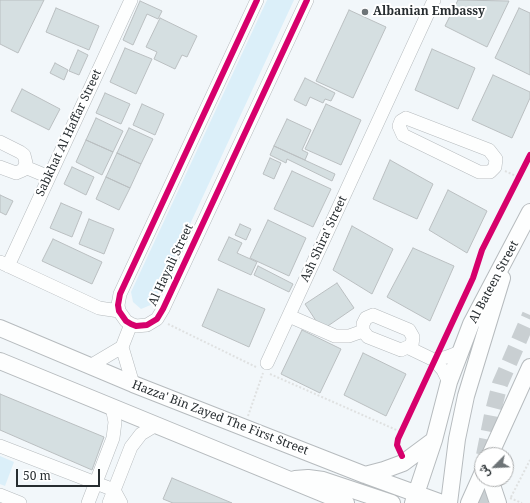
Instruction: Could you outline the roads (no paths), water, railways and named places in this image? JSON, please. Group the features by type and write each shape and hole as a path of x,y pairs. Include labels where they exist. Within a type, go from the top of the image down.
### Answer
{"main road":[{"name":"Al Bateen Street","path":"416,500 449,382 460,352 482,300 530,212"},
{"path":"449,503 457,439 468,388 512,246"},
{"name":"Hazza' Bin Zayed The First Street","path":"0,328 133,384 365,475 416,500 442,503"},
{"path":"0,361 342,502"},
{"path":"494,447 530,367"},
{"path":"365,475 403,463 434,440"},
{"path":"289,480 308,478 323,480 392,503"},
{"path":"469,503 476,487"},
{"path":"495,487 504,501"}],"street":[{"name":"Sabkhat Al Haffar Street","path":"4,264 48,177 131,0"},
{"path":"90,366 107,358 122,347 131,324 126,321 119,311 118,305 120,294 258,0"},
{"name":"Al Hayali Street","path":"131,324 142,326 157,319 307,0"},
{"name":"Ash Shira' Street","path":"266,367 434,0"},
{"path":"381,115 399,123"},
{"path":"410,118 490,150 496,160 495,167 490,172 478,172 403,135 399,130 399,123 404,119 410,118"},
{"path":"0,142 24,155 26,163 25,167"},
{"path":"25,167 48,177"},
{"path":"0,168 16,173 25,167"},
{"path":"4,264 99,308 119,311"},
{"path":"289,316 335,336 350,336 363,331"},
{"path":"376,316 409,330 413,337 412,345 409,348 405,350 397,349 368,337 363,331 363,324 366,318 376,316"},
{"path":"122,347 133,384"},
{"path":"409,348 434,360 443,370 449,382"},
{"path":"434,360 460,352"},
{"path":"88,503 113,438 115,422 112,407"},
{"path":"109,503 131,447 141,434 156,425"},
{"path":"0,446 114,490 121,503"},
{"path":"0,495 20,503"}],"tunnel":[{"path":"486,447 500,384 530,315"},
{"path":"480,503 481,487"}],"place":[{"name":"Albanian Embassy","path":"365,12"}]}
